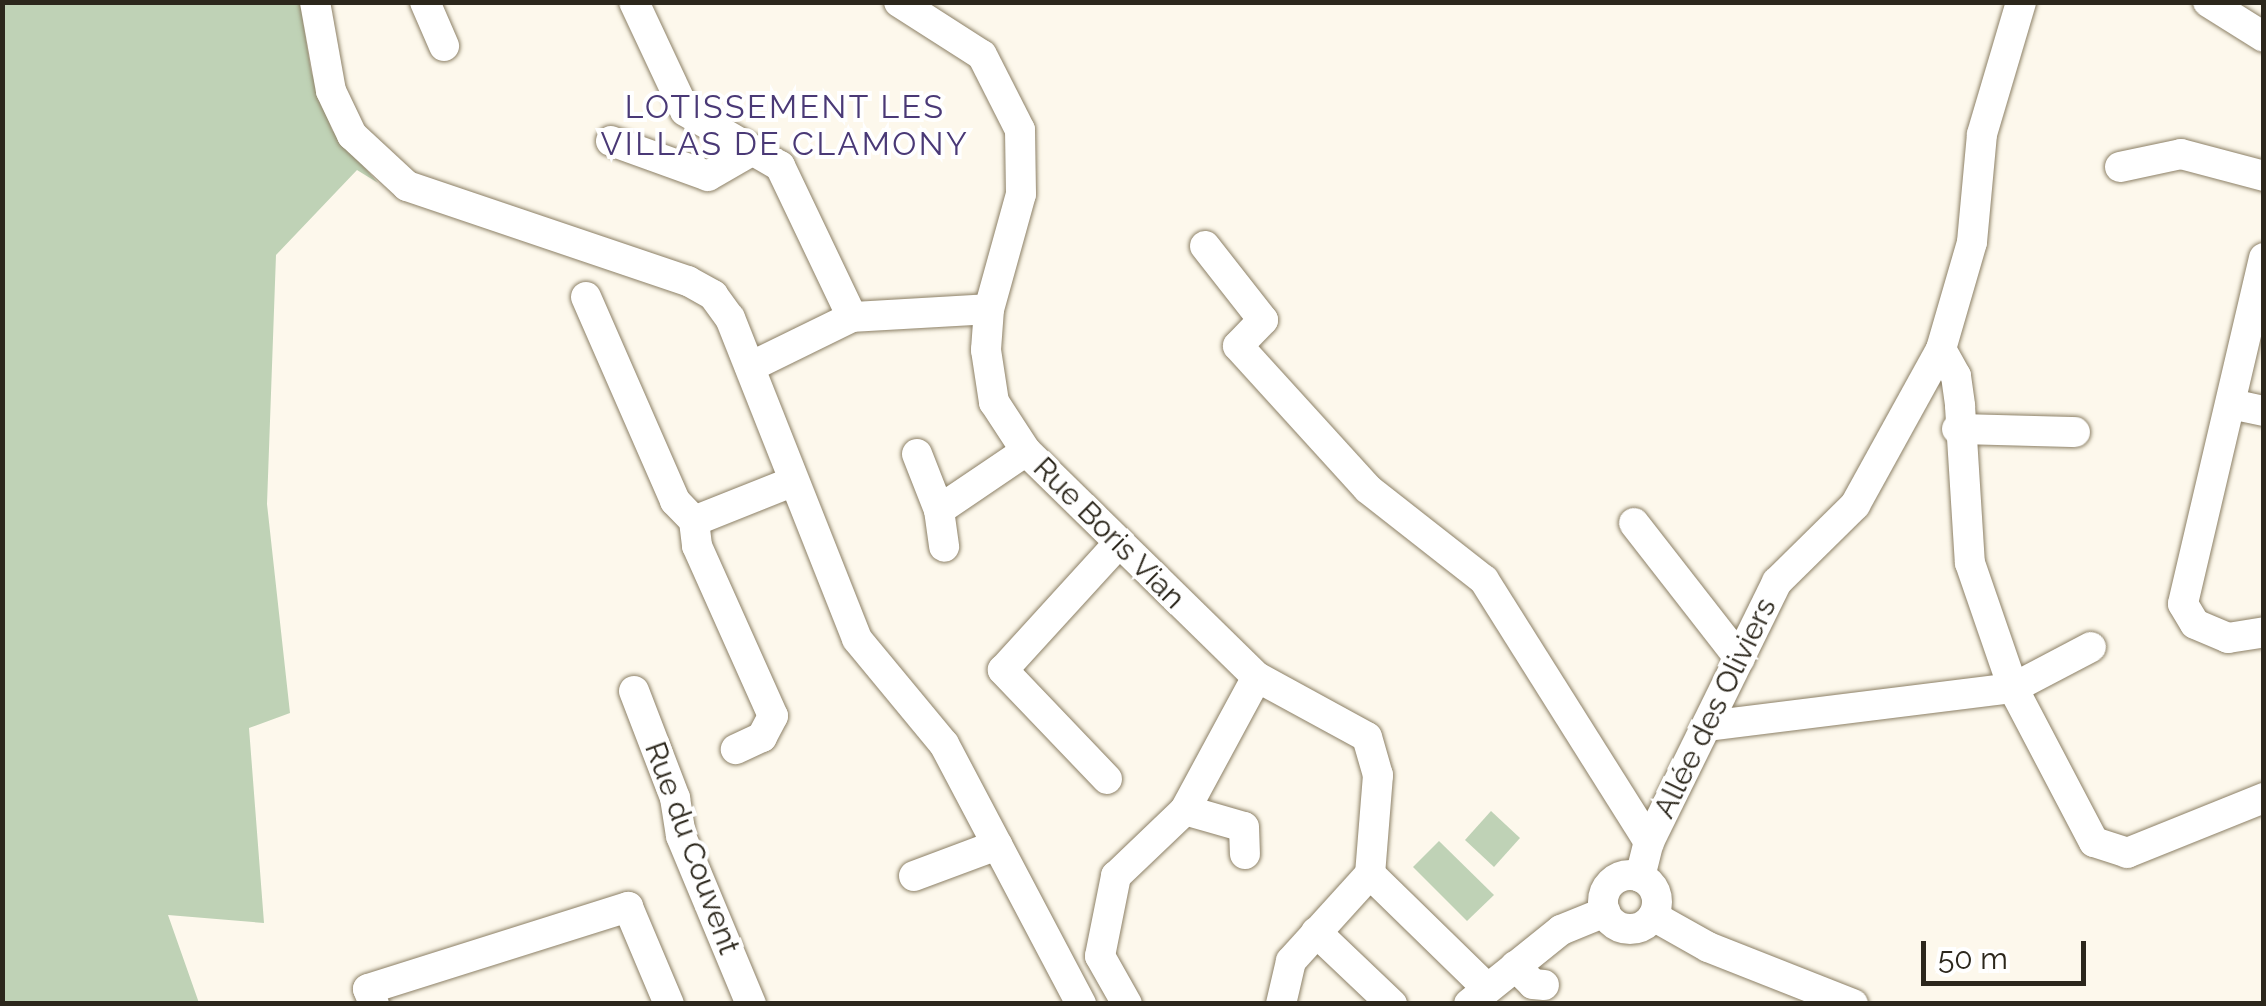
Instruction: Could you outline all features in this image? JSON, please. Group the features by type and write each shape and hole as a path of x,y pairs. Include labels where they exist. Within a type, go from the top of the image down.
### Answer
{"street":[{"path":"316,2 332,91 352,135 407,186 688,281 722,306 750,367 792,482 857,639 944,744 1081,1004"},
{"path":"425,2 444,46"},
{"path":"634,2 685,111 780,166 852,318"},
{"name":"Rue Boris Vian","path":"899,2 937,10 982,55 1020,130 1020,194 990,308 986,350 994,402 1026,451 1257,677 1367,737 1378,776 1370,874"},
{"name":"Allée des Oliviers","path":"1640,877 1649,842 1777,582 1855,505 1941,349 1972,242 1982,134 2021,2"},
{"path":"2208,2 2264,37"},
{"path":"610,141 708,176 753,150"},
{"path":"2120,167 2180,154 2264,176"},
{"path":"1205,246 1263,320 1238,346 1368,489 1484,580 1649,842"},
{"path":"2264,258 2183,604 2195,624 2228,638 2264,632"},
{"path":"586,297 675,501 694,521 697,546 773,716 762,736 736,750"},
{"path":"750,367 852,318 990,308"},
{"path":"1941,349 1956,376 1957,430 1970,563 2013,688 2094,842 2127,853 2264,798"},
{"path":"1912,403 1946,416 1957,430"},
{"path":"2230,404 2264,411"},
{"path":"1957,430 2075,432"},
{"path":"939,510 1026,451"},
{"path":"917,454 939,510 944,546"},
{"path":"694,521 792,482"},
{"path":"1634,522 1740,659"},
{"path":"1107,778 1003,670 1118,544"},
{"path":"1707,726 2013,688 2091,648"},
{"path":"1128,1004 1100,956 1116,876 1185,810 1257,677"},
{"name":"Rue du Couvent","path":"634,691 676,798 681,836 751,1004"},
{"path":"1185,810 1244,826 1245,854"},
{"path":"914,876 996,845"},
{"path":"1281,1004 1291,961 1370,874 1477,998 1529,985 1560,930 1605,912"},
{"path":"1622,876 1640,877 1656,893 1653,916 1632,929 1615,924 1605,912 1608,886 1622,876"},
{"path":"374,1004 368,989 628,907 670,1004"},
{"path":"1653,916 1708,947 1853,1004"},
{"path":"1316,932 1392,1004"}],"green space":[{"path":"2,3 300,3 311,71 332,130 378,183 357,170 276,255 267,504 290,713 249,728 264,923 168,915 199,1003 3,1003"},
{"path":"1491,811 1520,838 1494,867 1465,840"},
{"path":"1439,841 1494,895 1467,921 1413,867"}],"district":[{"name":"LOTISSEMENT LES VILLAS DE CLAMONY","path":"785,126"}]}
